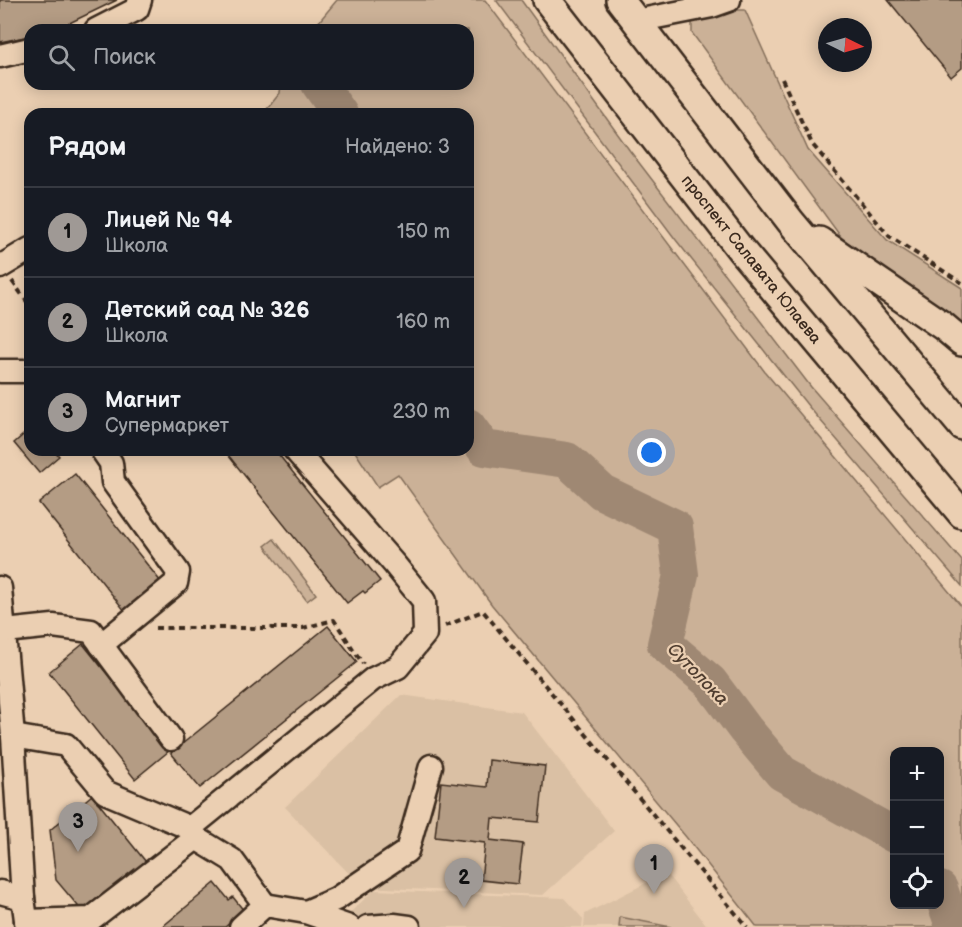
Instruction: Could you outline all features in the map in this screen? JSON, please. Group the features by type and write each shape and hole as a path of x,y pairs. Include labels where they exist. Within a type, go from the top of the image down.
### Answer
{"main road":[{"name":"проспект Салавата Юлаева","path":"547,0 741,250 962,514"},
{"path":"628,10 791,222 962,426"},
{"path":"791,222 943,326 962,342"}],"street":[{"path":"108,24 137,9 140,0"},
{"path":"628,10 712,6 729,0"},
{"path":"0,56 24,50"},
{"path":"1,266 24,253"},
{"path":"0,371 24,371"},
{"path":"101,645 176,583 178,572 113,482 111,463 106,456"},
{"path":"0,588 13,736 22,898 26,924 91,919 374,679 398,668 425,634 424,601 300,456"},
{"path":"3,625 53,626 91,631 171,739"},
{"path":"13,736 66,745 105,792 193,833 232,860 265,904 306,912 349,927"},
{"path":"306,912 336,899 407,851 431,766"},
{"path":"0,892 22,898"},
{"path":"241,927 265,904"},
{"path":"368,927 394,925 409,927"}],"path":[{"path":"782,79 812,144 889,236 962,283"},
{"path":"1,266 24,298"},
{"path":"425,634 483,611 747,927"},
{"path":"121,628 303,628 334,620 374,679"}],"shaded area":[{"path":"337,0 485,0 765,372 962,607 962,927 757,927 686,837 492,605 398,474 378,487 358,456 474,456 474,108 268,108 280,90 474,90 474,24 317,24"},
{"path":"496,0 521,0 630,151 811,387 962,561 962,586 809,407 676,240"},
{"path":"745,10 808,150 887,240 962,288 962,331 841,237 692,33 692,22 700,16"},
{"path":"274,539 316,594 307,601 265,546"},
{"path":"401,695 522,712 614,831 543,895 362,887 285,807"},
{"path":"666,873 708,927 584,927 585,914"},
{"path":"374,890 564,898 583,919 582,927 335,927"},
{"path":"620,917 671,927 619,927"}],"building":[{"path":"0,0 117,0 67,24 24,24 24,37 0,42"},
{"path":"888,0 962,0 962,68 951,77"},
{"path":"24,434 24,455 14,443"},
{"path":"25,456 59,456 39,473"},
{"path":"229,456 280,456 380,581 347,603"},
{"path":"75,474 161,582 125,611 39,503"},
{"path":"328,626 357,662 200,788 171,753"},
{"path":"83,644 169,751 135,779 49,672"},
{"path":"489,760 545,766 539,822 492,818 490,840 523,844 518,884 481,880 485,843 435,837 441,782 487,787"},
{"path":"92,795 146,862 83,912 56,880 50,830"},
{"path":"215,883 229,900 233,897 244,911 225,927 162,927"}],"waterway":[{"name":"Сутолока","path":"323,90 336,108"},
{"name":"Сутолока","path":"474,434 484,448 567,460 602,492 675,527 681,575 665,644 710,682 782,773 890,833"},
{"name":"Сутолока","path":"944,900 956,927"}],"place":[{"name":"Магнит","path":"78,852"},
{"name":"Лицей № 94","path":"654,894"},
{"name":"Детский сад № 326","path":"464,908"}]}
